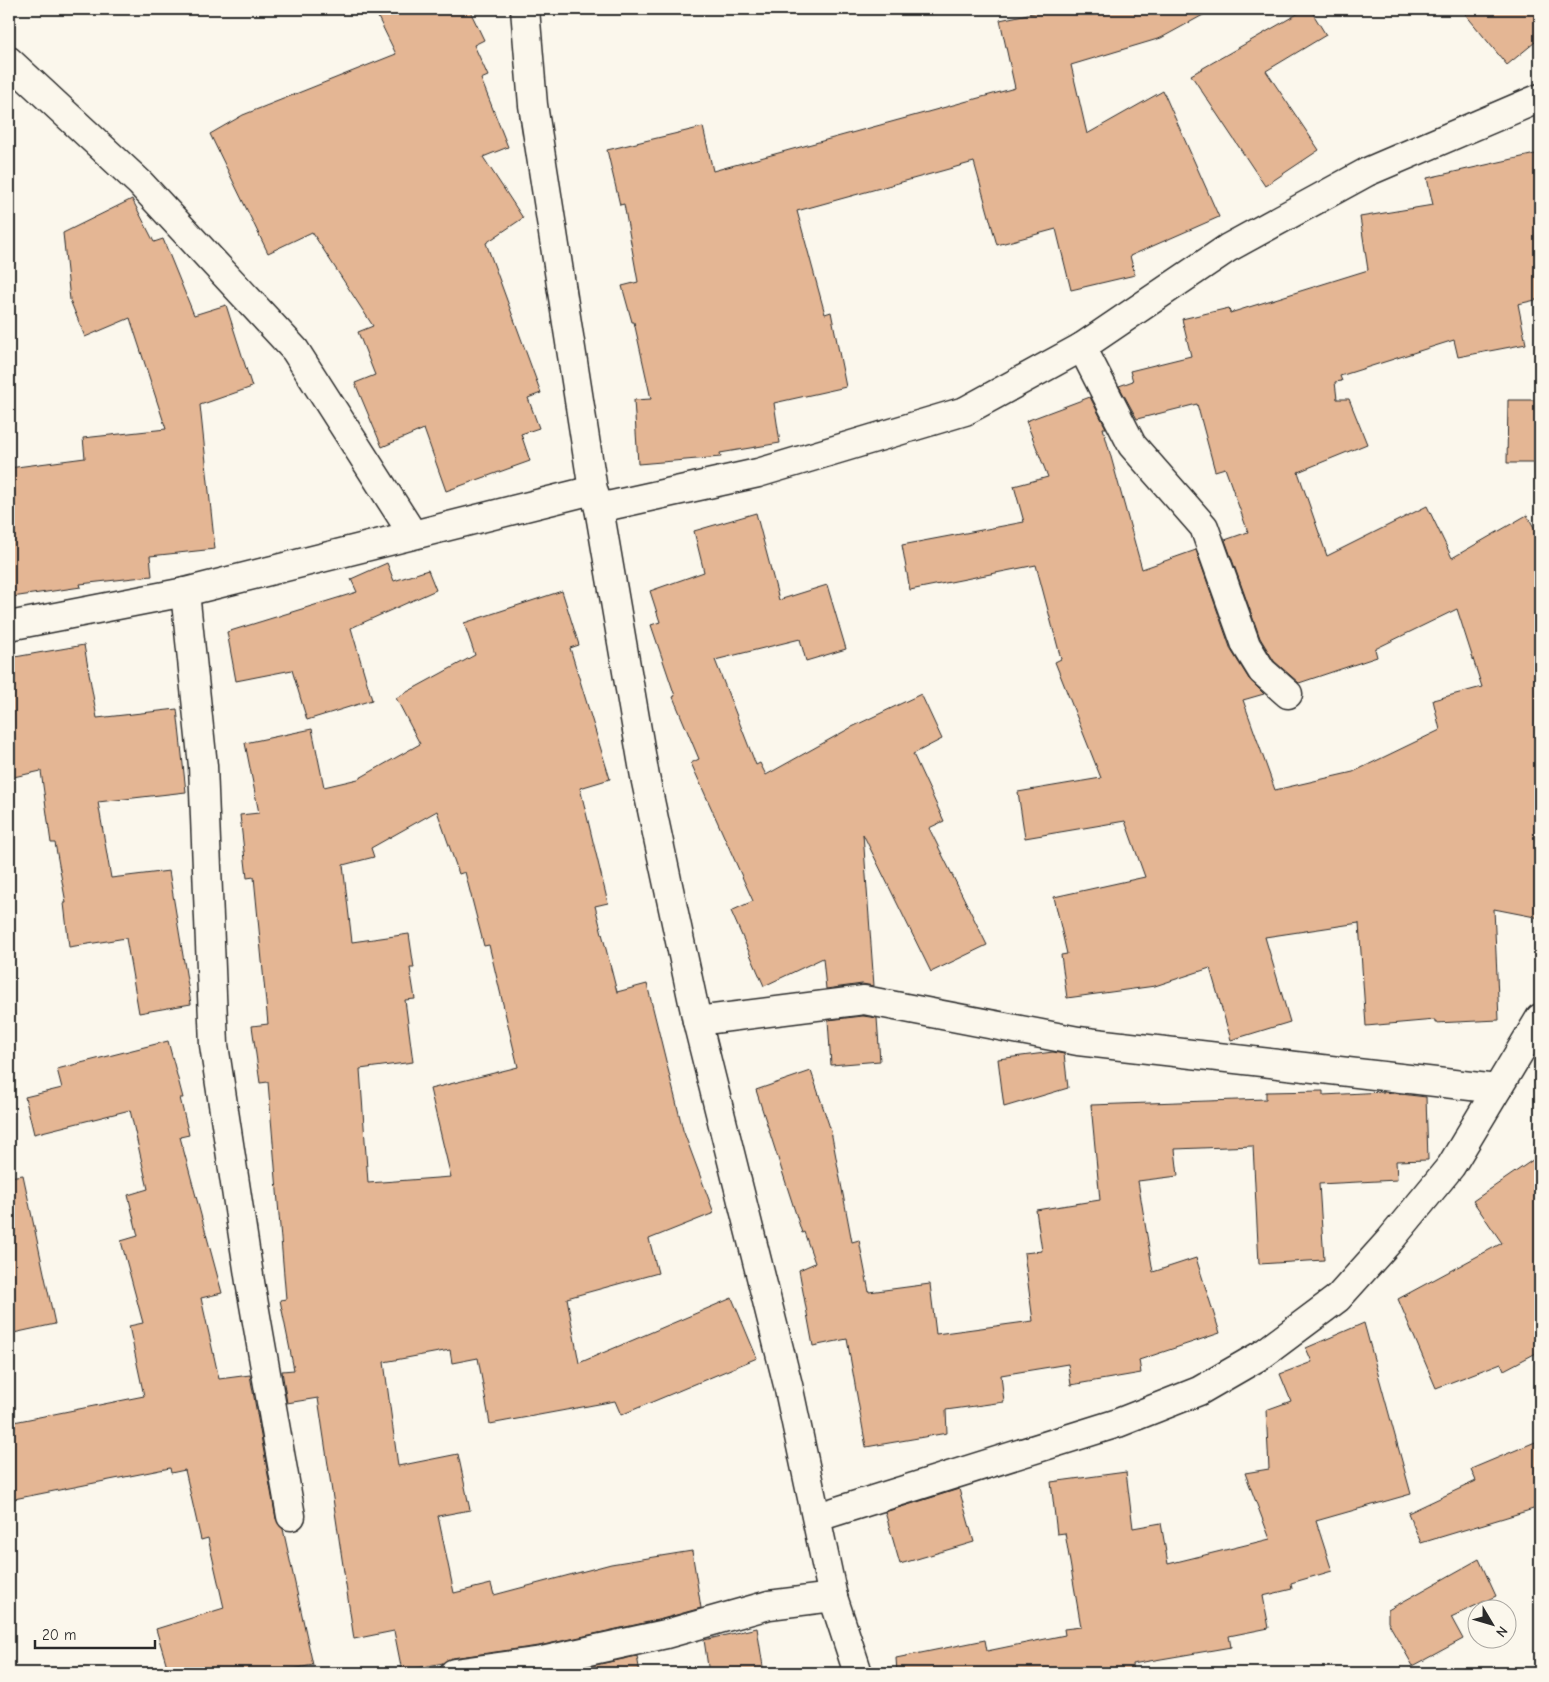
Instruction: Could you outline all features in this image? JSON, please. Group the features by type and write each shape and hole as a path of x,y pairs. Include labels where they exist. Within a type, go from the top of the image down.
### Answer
{"street":[{"path":"525,9 533,105 596,499 645,777 697,1020 788,1385 818,1517 833,1597 858,1673"},
{"path":"9,61 140,183 296,350 412,534"},
{"path":"9,626 185,592 412,534 596,499 758,473 965,411 1082,347 1228,248 1367,172 1540,98"},
{"path":"1082,347 1132,445 1204,527 1246,645 1262,671 1288,694"},
{"path":"185,592 203,766 214,1045 250,1282 291,1516"},
{"path":"697,1020 864,1000 1078,1041 1497,1089"},
{"path":"818,1517 1118,1423 1199,1391 1263,1354 1338,1298 1391,1239 1451,1166 1540,1018"},
{"path":"454,1673 542,1661 666,1634 769,1605 833,1597"}],"building":[{"path":"374,9 469,9 484,40 474,45 488,76 481,79 508,147 483,157 523,218 486,243 541,393 528,398 539,428 521,434 530,461 446,491 424,429 382,447 355,383 375,375 358,332 373,326 312,232 268,253 210,134 243,115 396,54"},
{"path":"1051,9 1214,9 1161,38 1071,65 1087,134 1163,91 1219,217 1130,256 1135,275 1071,290 1056,229 997,245 974,162 797,211 825,314 831,312 846,387 774,403 780,443 720,453 721,457 638,464 634,400 651,399 634,322 632,322 622,286 638,282 624,204 620,205 607,150 703,127 713,171 1015,88 1000,20"},
{"path":"1306,9 1310,9 1326,35 1266,71 1319,150 1265,186 1191,75"},
{"path":"1461,9 1540,9 1540,38 1507,65"},
{"path":"1540,153 1540,299 1518,304 1526,344 1458,357 1454,340 1340,376 1342,381 1335,382 1337,399 1349,399 1367,444 1298,472 1327,556 1427,506 1452,558 1527,515 1540,538 1540,918 1494,909 1499,1020 1435,1023 1435,1020 1366,1026 1359,923 1265,937 1290,1022 1231,1040 1210,968 1155,986 1067,998 1061,955 1067,954 1054,897 1145,877 1125,821 1025,838 1018,792 1101,778 1055,662 1061,659 1036,565 910,590 902,545 1024,522 1014,486 1048,477 1026,421 1090,397 1106,428 1103,428 1142,569 1196,550 1231,650 1249,679 1264,694 1243,700 1275,790 1353,772 1440,730 1433,700 1482,687 1457,609 1375,649 1377,657 1299,683 1274,661 1260,638 1225,540 1248,532 1225,468 1215,471 1197,404 1137,419 1119,386 1133,381 1130,371 1191,356 1182,319 1229,308 1230,313 1368,270 1360,217 1433,205 1427,178"},
{"path":"132,199 154,242 163,239 194,315 226,305 252,387 200,405 215,549 150,556 152,576 80,584 81,587 12,597 9,576 9,468 85,458 83,438 166,429 130,318 85,337 70,300 63,233"},
{"path":"1508,400 1540,400 1540,463 1507,463"},
{"path":"756,513 779,600 827,585 846,649 806,661 800,639 715,660 756,765 760,763 766,775 852,727 921,694 942,739 913,754 944,821 929,828 987,945 931,972 863,834 874,986 862,984 826,989 823,958 764,986 731,911 753,901 691,763 699,759 673,697 675,696 651,625 660,622 650,591 704,572 694,531"},
{"path":"387,563 394,581 428,570 436,590 351,628 372,700 307,720 292,670 236,681 227,632 357,592 351,579"},
{"path":"562,591 579,645 570,648 610,779 580,788 608,903 595,906 617,992 647,984 683,1130 714,1213 649,1239 658,1273 567,1298 579,1363 732,1298 757,1358 621,1415 615,1401 490,1424 478,1358 452,1363 450,1350 384,1362 398,1466 458,1454 470,1510 438,1516 454,1593 491,1584 494,1595 611,1564 692,1551 701,1608 662,1619 539,1646 452,1658 443,1663 402,1671 394,1631 354,1639 318,1398 287,1403 282,1371 294,1370 280,1300 286,1299 268,1082 260,1083 252,1026 268,1024 254,877 247,878 240,815 259,813 245,743 312,729 324,787 358,779 420,744 396,698 475,655 464,623","holes":["437,811 459,874 465,872 484,946 489,945 518,1067 430,1089 451,1177 368,1183 360,1069 413,1062 405,1000 415,999 410,968 414,968 409,934 352,942 343,865 374,857 371,848"]},
{"path":"84,645 97,718 177,709 186,792 98,802 111,878 169,871 191,1004 139,1013 126,938 69,947 64,903 66,903 55,843 51,843 41,771 9,778 9,658"},
{"path":"863,1016 877,1018 880,1061 831,1065 828,1020"},
{"path":"168,1041 183,1098 180,1098 189,1135 180,1137 222,1293 201,1298 219,1379 250,1375 276,1519 283,1529 313,1665 273,1673 169,1673 156,1629 224,1608 208,1538 201,1540 185,1470 171,1473 170,1468 9,1500 9,1423 144,1396 129,1326 143,1323 121,1241 138,1236 128,1195 148,1189 130,1110 34,1134 25,1097 62,1088 57,1069"},
{"path":"1053,1052 1064,1054 1068,1088 1004,1107 998,1059"},
{"path":"811,1071 831,1131 852,1242 859,1240 869,1292 930,1284 936,1334 1033,1321 1024,1253 1042,1251 1036,1210 1100,1200 1091,1105 1266,1099 1266,1092 1323,1091 1323,1095 1384,1092 1426,1097 1428,1160 1396,1161 1397,1180 1319,1184 1324,1260 1259,1264 1253,1146 1175,1149 1178,1176 1138,1181 1153,1272 1196,1258 1220,1333 1139,1360 1141,1373 1071,1385 1068,1364 1001,1375 1004,1402 946,1410 947,1433 866,1447 847,1339 813,1346 799,1270 815,1263 804,1232 802,1233 756,1090"},
{"path":"1540,1155 1540,1351 1504,1370 1501,1363 1436,1388 1398,1299 1502,1243 1473,1201"},
{"path":"23,1175 55,1324 9,1334 9,1177"},
{"path":"1364,1323 1411,1494 1316,1521 1332,1571 1291,1583 1292,1589 1263,1596 1269,1628 1229,1636 1231,1647 1132,1664 1133,1673 897,1673 896,1658 985,1640 987,1651 1065,1635 1064,1629 1081,1627 1065,1533 1057,1534 1051,1482 1126,1472 1133,1528 1161,1523 1168,1564 1270,1539 1245,1473 1269,1469 1266,1410 1291,1401 1280,1374 1312,1362 1306,1348"},
{"path":"1540,1440 1540,1507 1421,1543 1408,1513 1476,1481 1471,1469"},
{"path":"959,1489 974,1542 900,1564 885,1512"},
{"path":"1479,1559 1496,1596 1487,1600 1466,1600 1466,1610 1451,1617 1463,1639 1413,1666 1388,1622 1388,1610"},
{"path":"757,1628 764,1673 709,1673 704,1640"},
{"path":"637,1656 640,1673 559,1673"}]}
